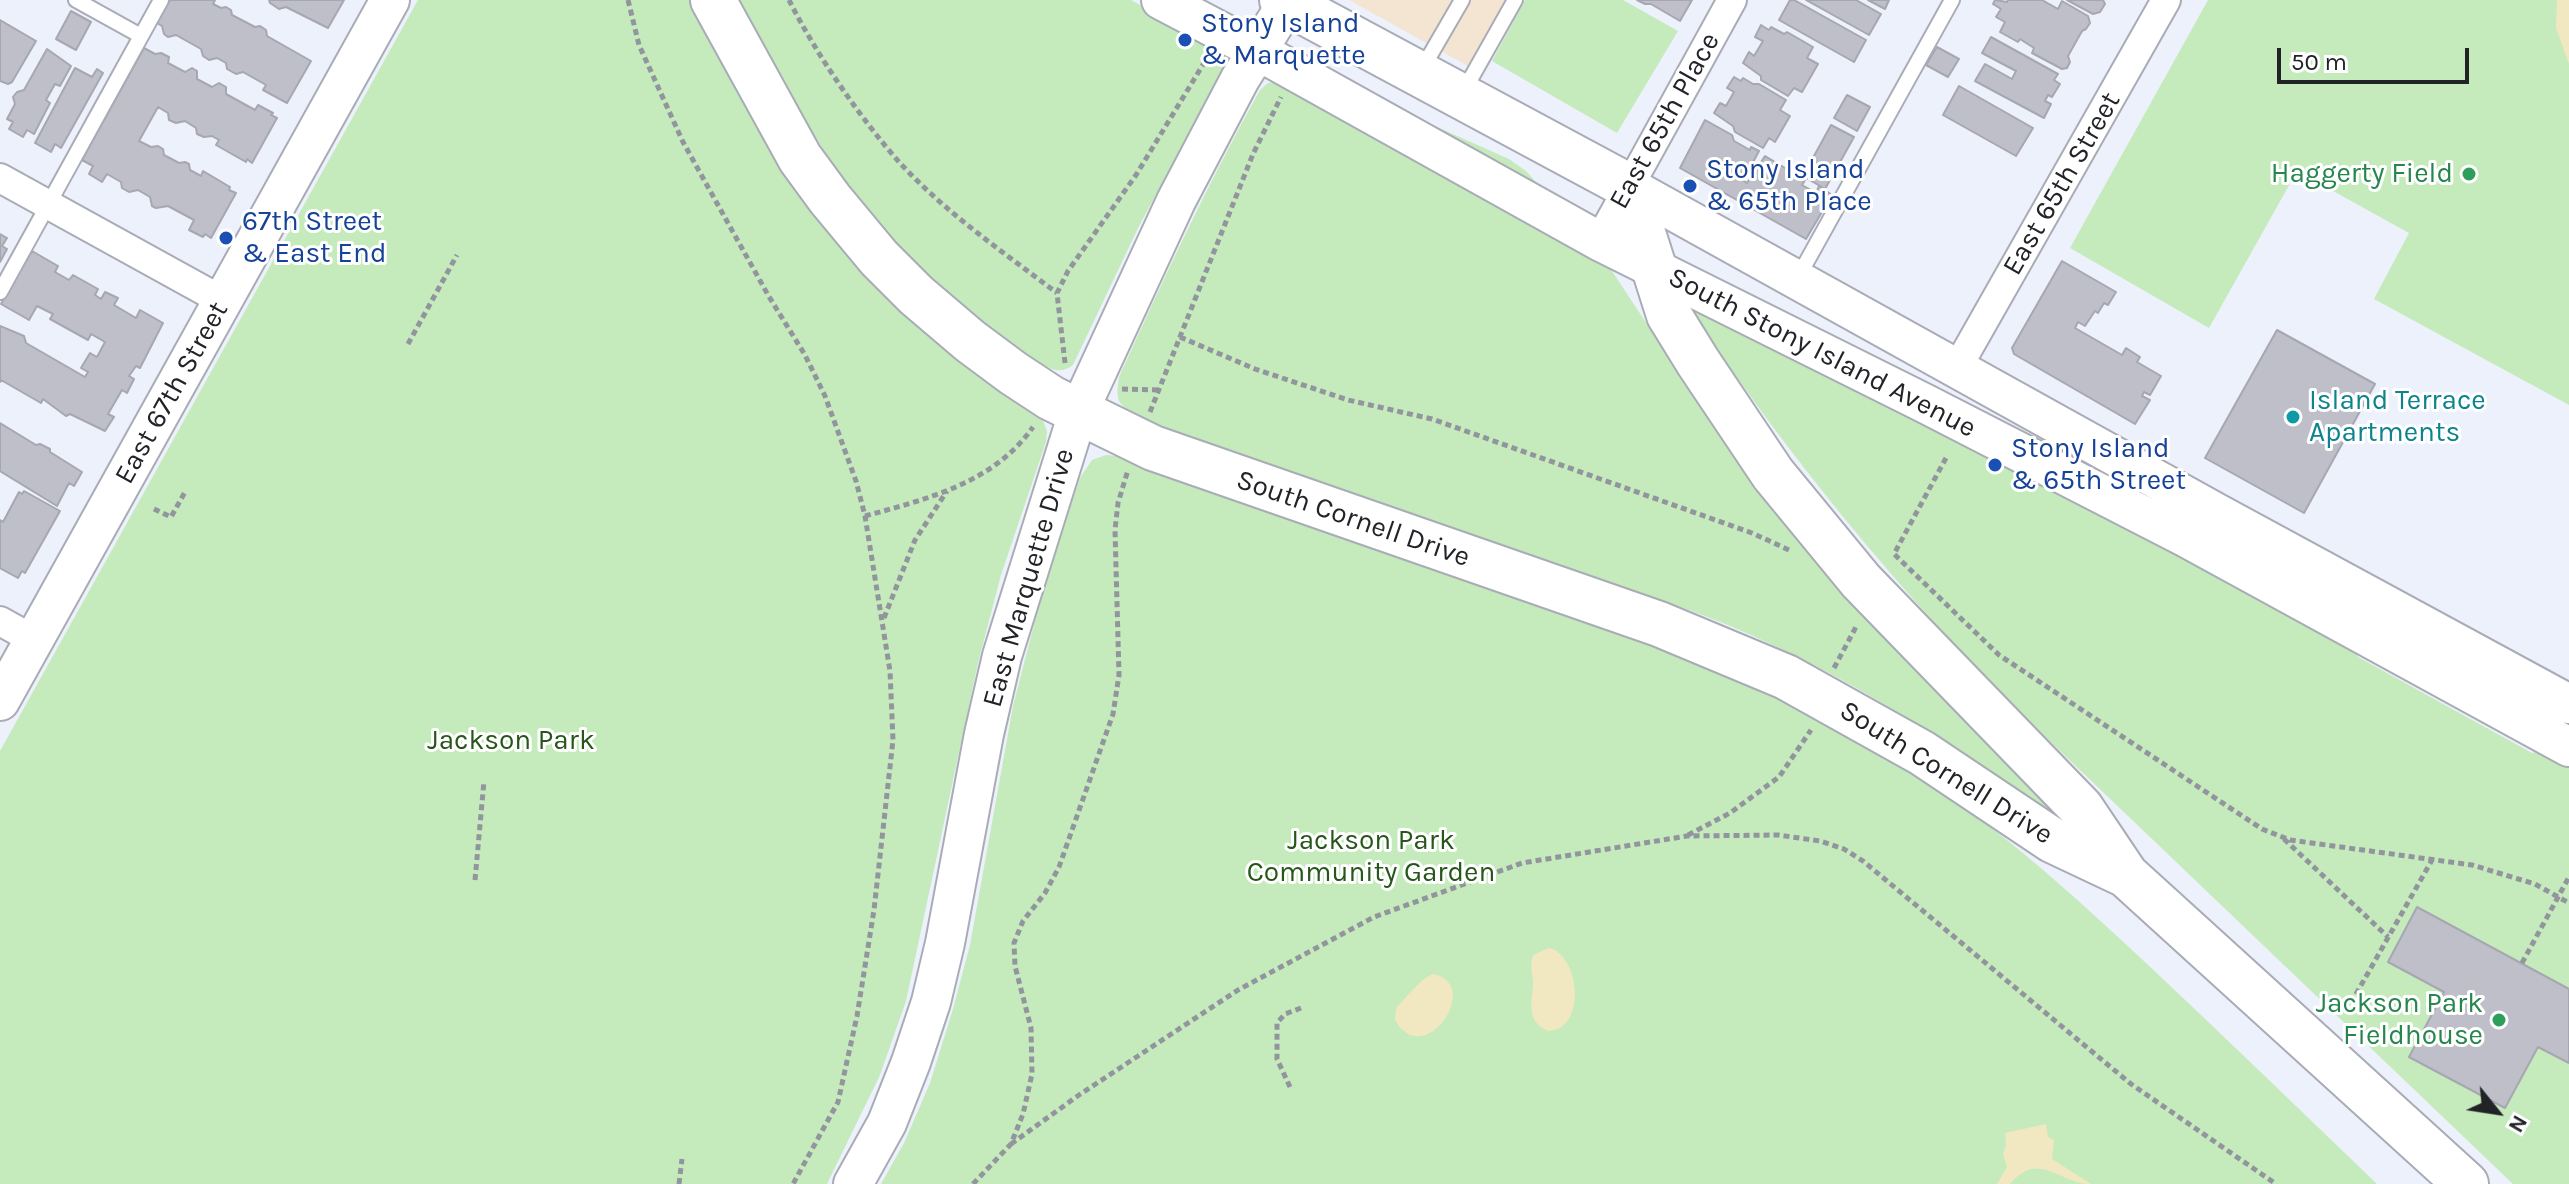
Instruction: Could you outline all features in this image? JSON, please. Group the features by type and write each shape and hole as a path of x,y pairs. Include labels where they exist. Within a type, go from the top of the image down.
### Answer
{"highway":[{"name":"South Cornell Drive","path":"713,0 800,158 879,258 916,295 1002,365 1078,413 1153,448 1659,624 1786,677 1922,753 2052,840 2126,875"},
{"name":"South Stony Island Avenue","path":"1286,1 1628,186"},
{"name":"South Cornell Drive","path":"1628,186 1669,315 1773,474 1861,581 2081,808 2126,875 2466,1184"}],"main road":[{"name":"East 67th Street","path":"0,701 390,0"},
{"name":"South Stony Island Avenue","path":"1161,0 1599,241 2185,537 2569,747"},
{"name":"East Marquette Drive","path":"853,1184 887,1123 931,1002 1002,656 1078,413 1176,201 1286,1"},
{"name":"South Stony Island Avenue","path":"1628,186 2217,513 2569,704"}],"street":[{"name":"East 65th Place","path":"1599,241 1732,0"},
{"name":"East 65th Street","path":"1957,368 2166,0"},
{"path":"0,178 223,301"},
{"path":"0,621 34,640"}],"lane":[{"path":"76,0 141,36"},
{"path":"0,292 161,0"},
{"path":"1461,96 1515,0"},
{"path":"1797,279 1952,0"},
{"path":"1419,73 1458,1"}],"path":[{"path":"628,0 639,45 683,142 805,355 825,396 856,481 865,516 890,671 893,740 857,1016 838,1102 793,1184"},
{"path":"789,0 844,90 901,163 964,222 1057,293"},
{"path":"1066,370 1057,293 1068,271 1136,175 1206,60"},
{"path":"1147,420 1253,154 1283,94"},
{"path":"408,344 457,255"},
{"path":"1180,337 1268,373 1348,400 1432,419 1538,456 1765,538 1795,554"},
{"path":"1117,389 1158,390"},
{"path":"865,516 966,484 1005,459 1035,424"},
{"path":"1946,458 1894,554 1999,655 2262,829 2282,837 2352,850 2472,865 2535,884 2569,903"},
{"path":"1011,1144 1023,1114 1032,1074 1031,1028 1015,966 1014,943 1023,921 1045,893 1059,867 1113,714 1119,675 1115,530 1118,503 1131,461"},
{"path":"883,621 915,540 948,490"},
{"path":"154,509 171,517 185,492"},
{"path":"1830,674 1859,627 1850,615"},
{"path":"1687,836 1730,813 1779,777 1809,736"},
{"path":"475,880 484,781"},
{"path":"973,1184 1011,1144 1079,1095 1238,990 1374,917 1522,863 1687,836 1778,835 1820,841 1844,849 1863,861 2131,1084 2276,1184"},
{"path":"2282,837 2388,937"},
{"path":"2351,1003 2432,860"},
{"path":"2522,963 2569,877"},
{"path":"1290,1087 1277,1059 1277,1023 1285,1014 1301,1008"},
{"path":"679,1184 682,1159"}],"shaded area":[{"path":"1349,0 1515,0 1475,70"}],"green space":[{"name":"Jackson Park","path":"418,0 689,0 764,140 827,230 906,315 1043,421 1047,431 1046,442 1001,575 978,663 906,1001 880,1075 827,1184 0,1184 0,751"},
{"path":"737,0 1131,0 1225,52 1227,64 1139,226 1073,365 1056,370 1026,356 928,276 880,227 813,134"},
{"path":"1525,0 1623,0 1678,31 1617,133 1492,61"},
{"path":"2208,0 2569,0 2569,405 2374,299 2409,233 2297,171 2209,328 2070,248"},
{"path":"1278,82 1608,265 1703,409 1757,482 2067,821 2062,826 1995,776 1891,708 1755,637 1647,595 1172,430 1125,408 1118,398 1119,377 1169,268 1260,90 1268,83"},
{"path":"1390,106 1509,159 1526,171 1547,194"},
{"path":"1695,310 2344,636 2358,657 2532,753 2547,749 2569,761 2569,1184 2513,1184 2015,708 1927,615 1844,518 1728,365 1692,312"},
{"name":"Jackson Park Community Garden","path":"1106,455 1117,456 1685,657 1766,692 1871,748 1964,807 2057,882 2175,990 2377,1184 881,1184 904,1143 930,1083 953,1009 970,945 1013,706 1045,582 1080,478 1092,460"}],"sand":[{"path":"2557,0 2569,0 2569,64 2556,28"},
{"path":"1549,948 1559,953 1567,964 1575,991 1569,1018 1561,1027 1549,1031 1541,1027 1533,1016 1531,965 1533,955"},
{"path":"1433,974 1447,981 1453,993 1451,1007 1433,1031 1420,1036 1407,1033 1395,1020 1396,1008"},
{"path":"2046,1124 2048,1137 2054,1140 2052,1159 2091,1184 2049,1171 2030,1169 2010,1184 1997,1184 2007,1167 2003,1154 2005,1133"}],"building":[{"path":"170,0 215,0 213,4 226,7 232,15 255,27 260,26 266,30 267,36 311,61 287,103 263,90 266,85 243,72 236,74 227,69 226,63 217,58 209,60 203,56 201,49 176,35 168,37 164,34 162,26 157,23"},
{"path":"269,0 344,0 328,28 286,7 279,9"},
{"path":"1637,0 1692,0 1680,21 1651,4"},
{"path":"1790,0 1866,40 1854,62 1779,20"},
{"path":"1806,0 1856,0 1881,14 1869,35"},
{"path":"1868,0 1889,0 1885,9"},
{"path":"1995,0 2042,0 2058,9 2062,1 2088,16 2090,23 2068,56 2070,62 2067,68 2062,69 2032,53 2034,48 2000,32 2005,22 1996,17 2001,9 1993,4"},
{"path":"2067,0 2103,0 2105,4 2100,12 2093,14"},
{"path":"71,11 91,22 76,50 56,39"},
{"path":"0,20 36,41 8,84 0,81"},
{"path":"1761,25 1769,30 1771,27 1784,34 1787,32 1813,47 1807,58 1818,64 1802,92 1794,88 1788,96 1761,80 1761,76 1743,63 1749,52 1754,56 1763,41 1755,37"},
{"path":"1991,37 2058,74 2054,80 2060,84 2052,97 2048,95 2045,101 2051,104 2044,118 1975,81 1985,64 2012,79 2016,71 1982,53"},
{"path":"1937,47 1959,59 1948,77 1926,65"},
{"path":"144,48 169,57 168,63 185,72 192,68 197,71 197,79 212,87 219,83 226,87 226,94 255,110 258,105 277,118 252,163 216,145 219,140 212,136 197,134 196,128 185,121 176,123 169,120 168,113 158,107 139,141 151,147 158,146 163,149 164,155 179,163 189,164 190,170 201,176 203,171 236,193 211,238 189,230 194,220 168,206 152,206 150,197 138,190 129,192 122,188 121,182 107,174 102,182 89,174 93,166 82,160"},
{"path":"47,49 71,66 60,86 55,84 46,100 50,103 34,134 27,130 23,137 9,129 13,122 7,119 15,104 13,97 24,90"},
{"path":"75,68 92,77 97,69 103,73 61,148 55,144 51,152 35,143"},
{"path":"1734,77 1759,84 1786,100 1780,110 1790,116 1775,142 1769,138 1763,148 1735,132 1733,126 1714,113 1720,103 1726,106 1734,92 1727,88"},
{"path":"1959,86 2033,128 2016,156 1943,115"},
{"path":"1847,95 1870,107 1857,131 1834,118"},
{"path":"1705,120 1732,135 1734,141 1750,150 1751,147 1759,151 1751,166 1747,164 1739,178 1747,183 1765,156 1805,180 1802,185 1816,193 1819,186 1832,195 1806,239 1680,168"},
{"path":"1831,125 1854,137 1825,189 1803,176"},
{"path":"0,234 7,238 2,246 7,249 0,262"},
{"path":"32,251 58,266 55,272 69,280 73,275 98,289 95,295 101,299 105,292 118,298 114,305 136,318 140,310 163,323 140,368 136,366 129,376 134,379 127,393 122,390 108,414 114,417 105,431 70,414 66,416 43,399 41,403 0,382 0,326 24,336 26,343 85,377 88,372 81,368 90,353 97,357 105,342 91,334 88,340 50,319 53,314 37,306 29,320 1,304"},
{"path":"2062,261 2116,292 2108,305 2104,303 2098,313 2095,311 2085,326 2078,322 2075,328 2122,355 2126,348 2140,357 2137,362 2161,376 2150,395 2144,392 2142,396 2150,400 2135,424 2014,354 2012,348"},
{"name":"Island Terrace Apartments","path":"2277,330 2375,384 2304,513 2205,458"},
{"path":"0,423 36,445 50,449 50,452 82,472 74,486 69,483 57,506 0,471"},
{"path":"24,491 60,511 25,573 22,571 18,578 0,568 0,520 3,522 19,492 22,494"},
{"name":"Jackson Park Fieldhouse","path":"2417,907 2569,989 2569,1063 2538,1047 2505,1108 2409,1057 2444,992 2388,962"}],"place":[{"name":"Stony Island & Marquette","path":"1185,40"},
{"name":"Haggerty Field","path":"2469,174"},
{"name":"Stony Island & 65th Place","path":"1690,186"},
{"name":"67th Street & East End","path":"226,238"},
{"name":"Island Terrace Apartments","path":"2293,417"},
{"name":"Stony Island & 65th Street","path":"1995,465"},
{"name":"Jackson Park Fieldhouse","path":"2499,1020"}]}
